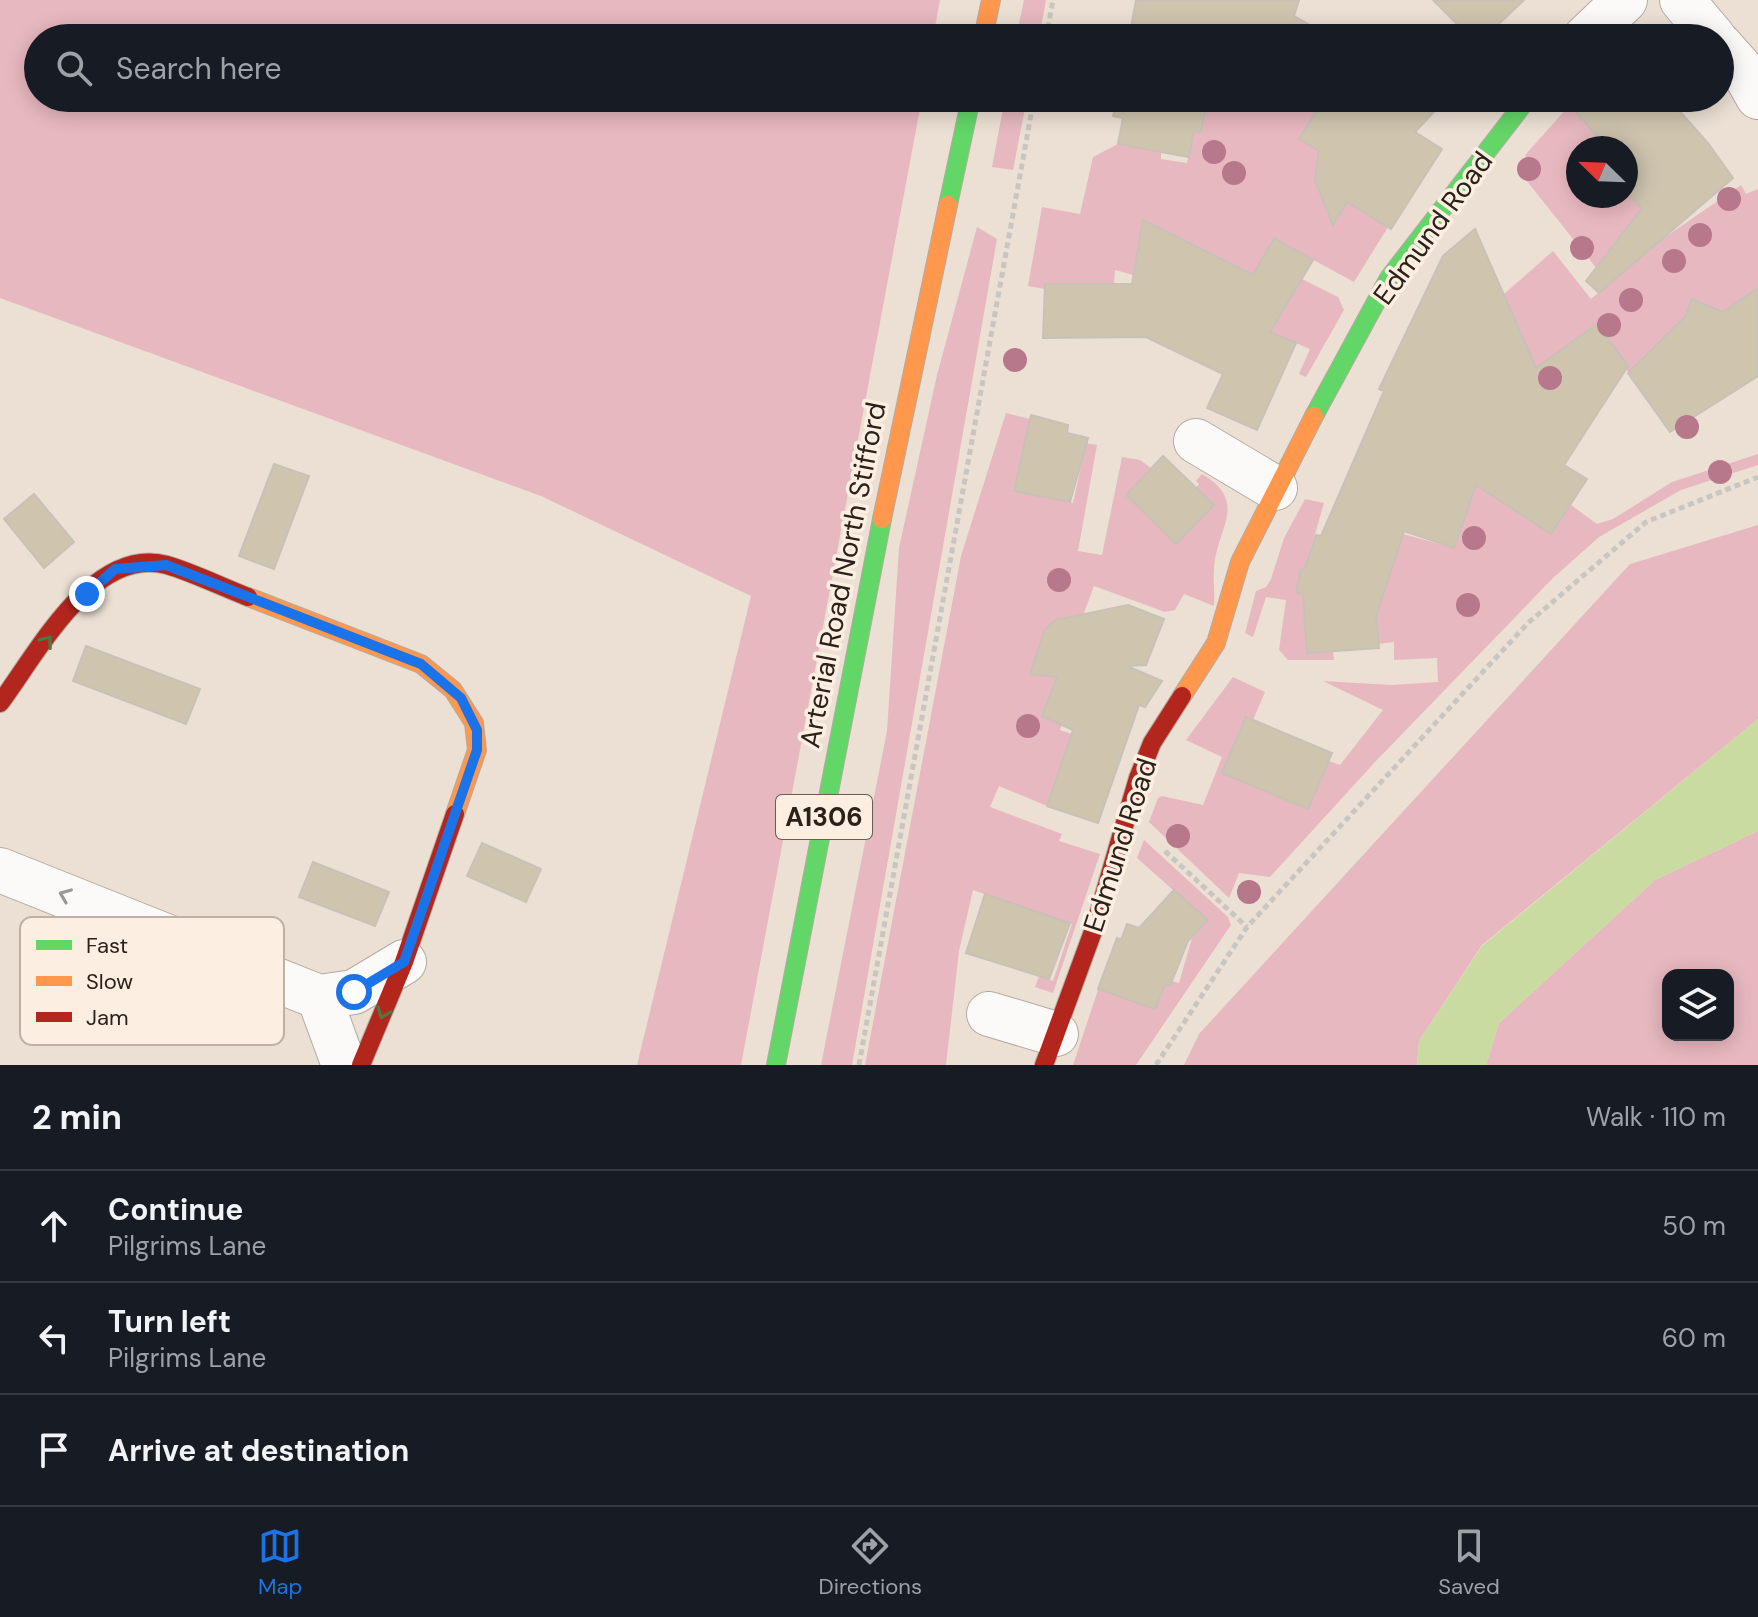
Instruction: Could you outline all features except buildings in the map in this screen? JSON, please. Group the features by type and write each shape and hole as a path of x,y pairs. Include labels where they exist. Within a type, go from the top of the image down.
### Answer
{"street":[{"path":"986,24 991,0"},
{"path":"1600,24 1625,0"},
{"path":"1682,0 1702,24"},
{"path":"1734,61 1758,97"},
{"name":"Arterial Road North Stifford","path":"776,1065 871,570 968,112"},
{"name":"Edmund Road","path":"989,1014 1050,1049 1095,926 1138,778 1152,743 1216,643 1240,562 1275,488 1389,278 1517,112"},
{"path":"1196,441 1275,488"},
{"path":"0,703 78,601 106,575 127,566 154,563 166,565 431,670 465,704 477,730 477,750 404,962 361,1065"},
{"path":"0,870 118,917"},
{"path":"284,983 319,997 354,992 404,962"},
{"path":"319,997 344,1065"}],"path":[{"path":"1049,24 1053,0"},
{"path":"859,1065 1031,112"},
{"path":"1156,1065 1247,927 1528,623 1646,522 1758,477"},
{"path":"1162,848 1247,927"}],"shaded area":[{"path":"0,0 940,0 936,24 24,24 24,112 919,112 741,1065 637,1065 751,596 541,496 0,298"},
{"path":"1024,0 1046,0 1042,24 1019,24"},
{"path":"1002,112 1024,112 1013,170 992,167"},
{"path":"1204,112 1316,112 1300,139 1326,156 1316,174 1318,188 1331,191 1388,227 1354,282 1273,238 1262,259 1338,297 1344,310 1306,377 1299,374 1310,349 1275,334 1266,355 1220,258 1196,247 1157,277 1164,230 1142,226 1133,275 1115,270 1114,284 1045,284 1045,289 1028,286 1042,207 1080,214 1093,157 1118,144 1161,152 1161,159 1187,163 1194,131 1201,131"},
{"path":"1564,112 1585,112 1601,136 1566,136 1566,208 1638,208 1638,193 1655,244 1741,185 1746,194 1758,189 1758,288 1718,322 1706,305 1695,302 1688,310 1681,334 1669,332 1662,339 1659,350 1669,364 1637,386 1597,324 1578,337 1497,499 1551,534 1571,505 1597,524 1613,519 1672,482 1758,454 1758,465 1681,490 1599,537 1552,579 1375,762 1270,877 1239,873 1229,898 1149,822 1158,798 1162,796 1203,805 1222,757 1186,740 1233,677 1265,692 1253,720 1246,717 1222,773 1308,809 1329,761 1340,765 1383,710 1323,681 1391,685 1438,682 1437,658 1394,660 1394,642 1378,644 1374,593 1303,599 1307,652 1333,651 1334,660 1288,660 1279,650 1286,600 1266,597 1253,637 1245,633 1256,591 1266,587 1271,579 1284,538 1305,499 1324,503 1306,565 1403,534 1454,548 1461,526 1394,503 1519,405 1536,367 1494,348 1513,316 1510,308 1496,301 1553,251 1591,299 1609,284 1522,175 1526,154"},
{"path":"977,227 997,239 852,1065 821,1065 887,731 899,548 937,375"},
{"path":"1006,413 1030,419 1015,491 1073,503 1086,443 1097,445 1078,551 1102,555 1122,457 1140,460 1151,468 1126,495 1176,544 1214,505 1196,488 1199,484 1196,481 1202,474 1216,484 1224,495 1227,517 1216,555 1214,606 1184,594 1175,610 1165,612 1094,586 1080,624 1064,618 1050,625 1047,631 1083,662 1039,646 1032,668 1057,677 1042,716 1062,724 1060,730 1072,734 1047,806 999,786 990,807 1062,834 1059,841 1100,854 1053,993 1035,987 1039,976 1053,981 1072,924 973,890 959,951 946,1065 865,1065 961,556"},
{"path":"1758,525 1758,719 1482,945 1419,1041 1417,1065 1184,1065 1199,1034 1630,564"},
{"path":"1758,719 1758,831 1655,880 1499,1023 1486,1065 1417,1065 1419,1041 1482,946"},
{"path":"1758,831 1758,1065 1486,1065 1499,1023 1655,880"},
{"path":"1144,840 1228,917 1231,925 1136,1065 1073,1065 1105,969 1169,986 1172,981 1179,983 1192,938 1208,921 1137,858"}],"traffic: fast":[{"path":"948,205 968,112"},
{"path":"1314,416 1389,278 1517,112"},
{"path":"776,1065 882,519"}],"traffic: slow":[{"path":"986,24 991,0"},
{"path":"882,519 948,205"},
{"path":"1182,696 1216,643 1240,562 1314,416"},
{"path":"248,597 421,664 453,690 474,723 477,750 455,814"}],"traffic: jam":[{"path":"0,703 70,608 91,587 115,571 140,563 167,565 248,597"},
{"path":"1044,1065 1095,926 1138,778 1152,743 1182,696"},
{"path":"361,1065 404,962 455,814"}],"route":[{"path":"87,594 115,569 154,563 166,565 421,664 461,698 477,730 477,750 404,962 354,992"}]}
